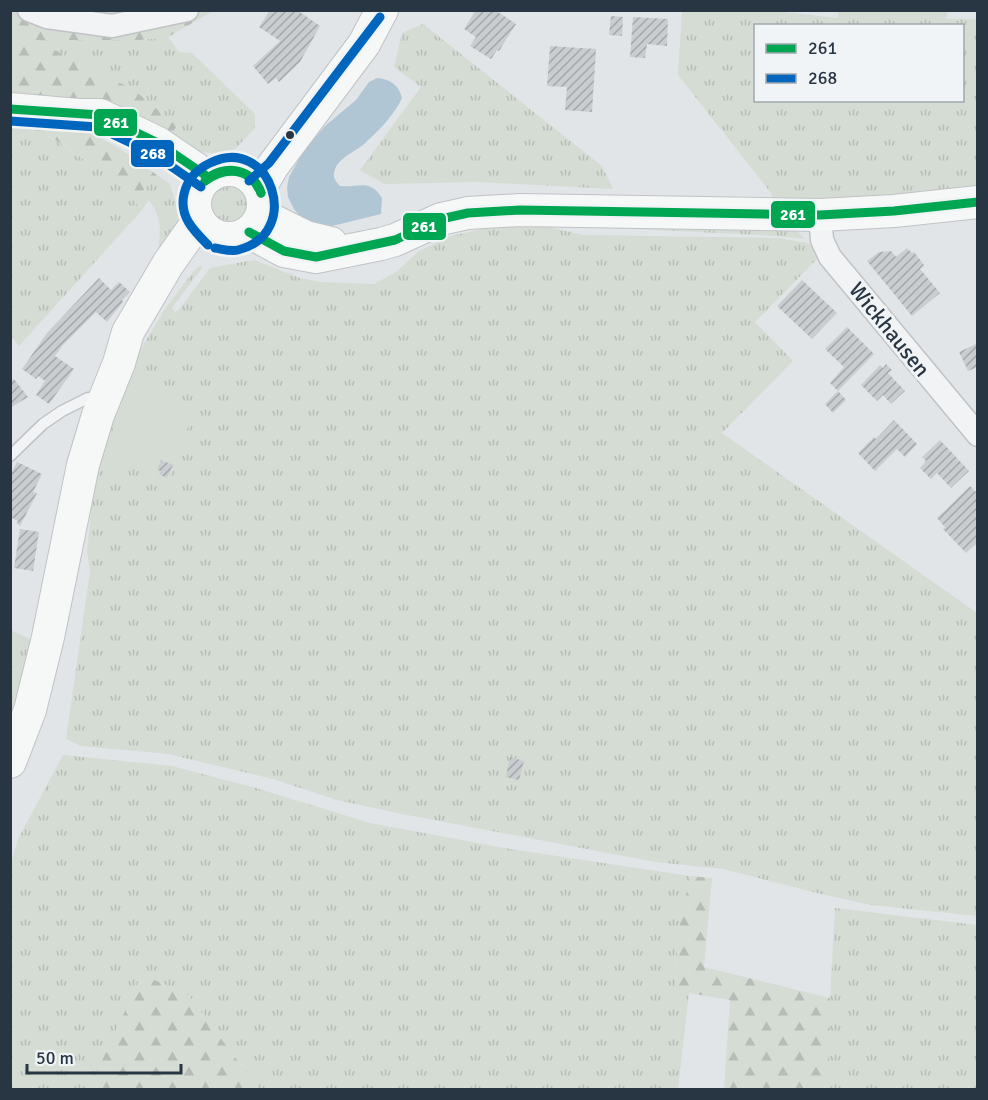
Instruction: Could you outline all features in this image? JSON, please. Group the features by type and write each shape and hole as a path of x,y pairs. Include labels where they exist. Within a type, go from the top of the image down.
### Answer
{"main road":[{"path":"253,202 259,156 370,10"},
{"path":"10,109 78,115 94,127 133,147 179,182 205,206 233,238 272,167 364,44 382,10"},
{"path":"10,762 33,700 51,626 85,460 103,400 119,363 139,339 194,261 205,206 218,171 230,170 253,202 274,247 316,257 395,240 441,219 489,211 820,215 894,211 978,202"}],"street":[{"path":"29,10 46,17 112,26 187,10"},
{"name":"Wickhausen","path":"820,215 822,240 830,257 978,435"}],"lane":[{"path":"10,456 43,424 62,411 88,398 103,400"}],"green space":[{"path":"764,10 838,18 838,11 948,10 946,19 977,19 977,194 775,206 771,193 678,75 682,11"},
{"path":"10,11 213,11 168,37 140,40 34,40 134,90 177,126 167,139 11,98"},
{"path":"423,24 602,166 613,189 477,182 384,184 360,170 421,87 394,67 402,33"},
{"path":"168,37 179,52 192,53 255,114 255,128 235,149 212,153 189,151 33,39 140,40"},
{"path":"10,119 81,128 119,148 157,175 142,192 149,200 142,210 116,180 49,136 11,136"},
{"path":"11,136 48,136 116,180 142,210 19,346 11,336"},
{"path":"157,175 170,184 179,214 175,234 156,262 160,224 155,209 142,192"},
{"path":"230,185 245,191 251,206 245,221 230,227 215,221 209,206 215,191"},
{"path":"786,225 805,239 573,226"},
{"path":"495,226 545,226 583,235 779,238 808,243 819,257 755,322 793,361 722,433 977,613 977,916 871,905 723,869 655,862 402,814 337,800 273,779 168,754 81,746 66,739 90,571 87,552 91,510 87,499 93,469 134,360 165,309 193,272 201,265 202,268 172,308 175,312 179,310 210,268 254,260 300,278 321,282 374,284 396,272 419,251 451,236"},
{"path":"131,378 195,406 169,482 105,458"},
{"path":"11,630 34,641 11,712"},
{"path":"63,755 172,766 256,788 370,823 510,849 690,876 679,929 675,985 689,993 678,1089 259,1089 189,996 142,974 89,1089 11,1090 11,863 18,839"},
{"path":"690,876 712,878 704,967 830,998 829,1089 724,1089 730,1000 689,993 675,985 679,929"},
{"path":"835,908 977,925 977,1089 829,1090 830,998"},
{"path":"142,974 189,996 259,1089 89,1089"}],"water":[{"path":"377,78 393,84 399,90 402,98 385,123 363,145 337,165 334,174 340,186 363,185 373,188 382,198 381,214 328,227 303,220 288,197 289,177 303,152 325,126 356,100 369,82"}],"building":[{"path":"270,10 297,10 320,26 300,62 279,82 276,78 268,84 253,66 280,41 259,27"},
{"path":"476,10 495,10 516,24 499,51 497,50 491,59 470,46 476,37 464,29"},
{"path":"611,16 623,17 622,36 609,35"},
{"path":"633,17 668,19 667,46 647,44 645,58 630,57"},
{"path":"550,46 596,49 592,112 565,110 567,87 547,86"},
{"path":"907,248 912,253 914,252 924,265 920,269 940,293 912,316 867,261 879,252 891,251 896,257"},
{"path":"99,278 111,290 119,282 130,292 107,322 96,312 62,346 55,356 74,369 49,404 36,395 45,381 38,376 36,379 22,369 47,333"},
{"path":"802,280 837,313 812,339 777,306"},
{"path":"847,327 874,354 838,391 830,383 844,367 825,349"},
{"path":"976,344 978,367 968,371 959,352"},
{"path":"886,364 892,370 888,373 905,391 891,404 883,395 877,401 861,385 880,365 883,368"},
{"path":"14,379 28,397 10,408 10,381"},
{"path":"838,391 846,400 833,413 825,404"},
{"path":"894,420 917,444 905,457 897,449 875,471 858,453 874,437 876,439"},
{"path":"940,440 969,471 951,488 937,473 931,479 920,468 926,461 922,457"},
{"path":"161,460 173,465 167,478 159,474 161,471 157,470"},
{"path":"17,462 42,474 33,492 37,493 20,526 18,521 10,517 10,476"},
{"path":"970,486 978,494 978,542 966,553 943,529 945,527 937,518"},
{"path":"20,529 39,532 33,571 14,568"},
{"path":"510,757 524,761 519,780 506,777"}],"transit line":[{"name":"268","path":"249,181 269,163 380,17"},
{"name":"261","path":"10,109 100,115 158,143 208,177"},
{"name":"268","path":"10,121 97,127 152,153 201,187"},
{"name":"268","path":"208,245 192,228 185,216 183,202 188,184 201,168 210,163 231,157 249,162 263,173 272,189 274,208 270,225 258,240 238,250 215,248"},
{"name":"261","path":"205,181 220,172 237,171 252,178 261,193"},
{"name":"261","path":"205,181 221,173 237,172 251,178 261,193"},
{"name":"261","path":"249,232 284,251 316,257 395,240 441,219 468,213 520,210 820,215 894,211 978,202"}]}
